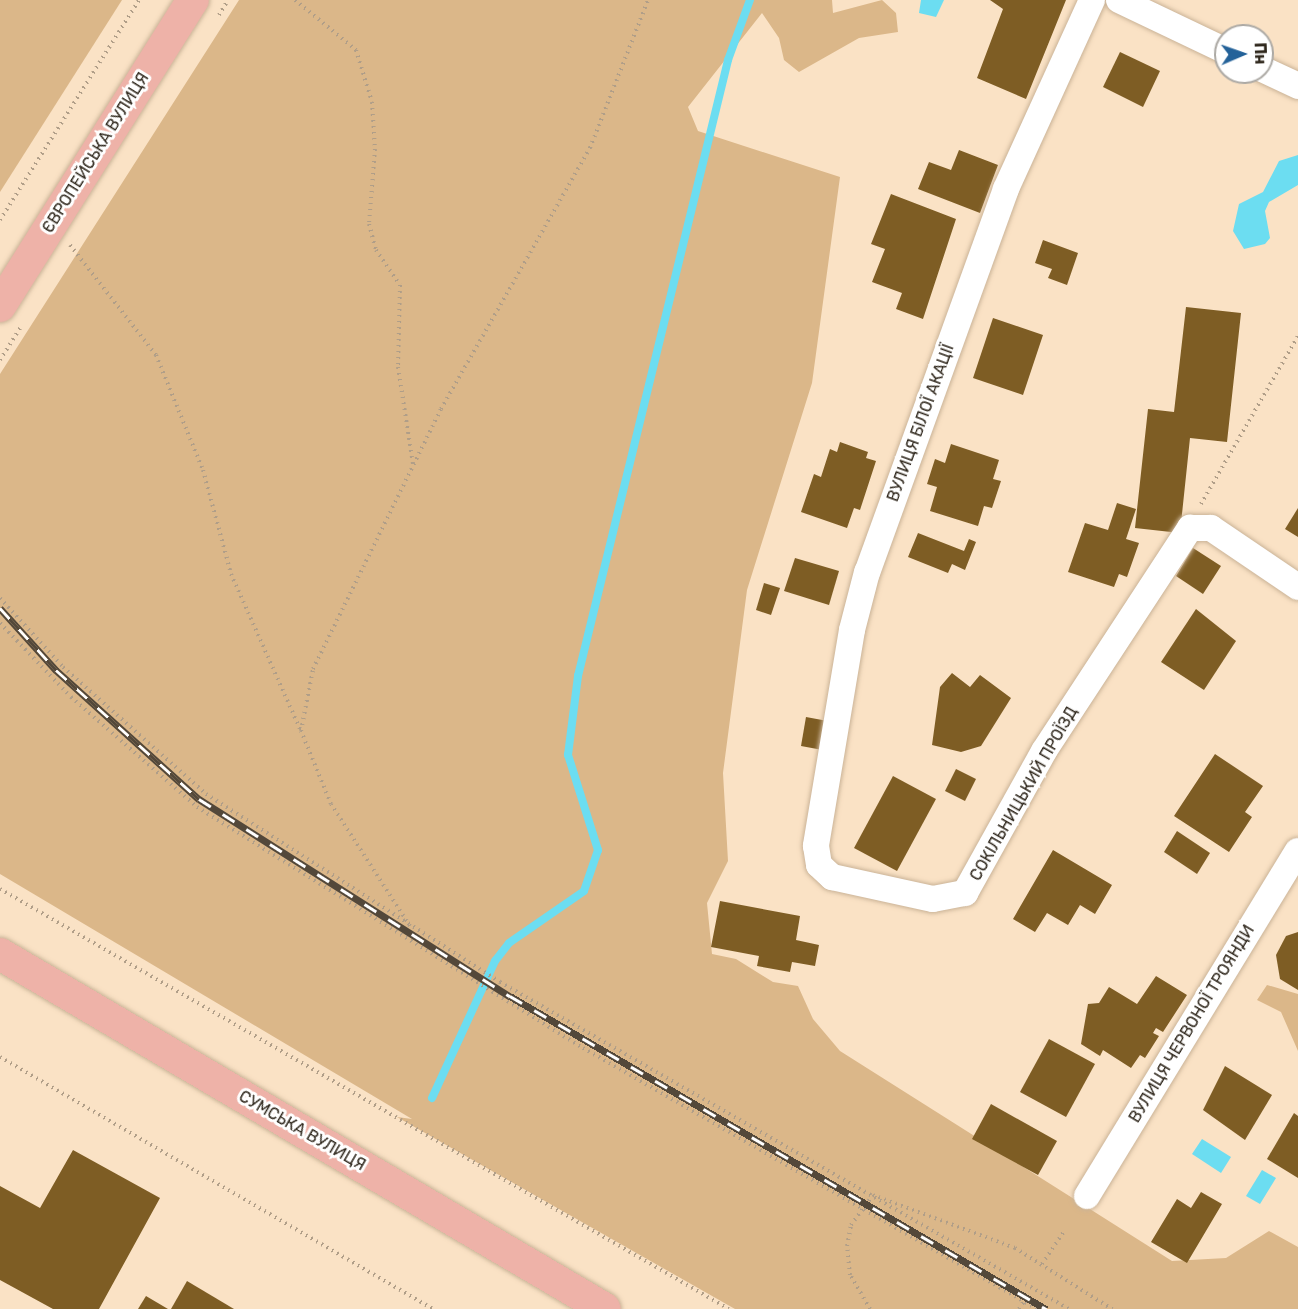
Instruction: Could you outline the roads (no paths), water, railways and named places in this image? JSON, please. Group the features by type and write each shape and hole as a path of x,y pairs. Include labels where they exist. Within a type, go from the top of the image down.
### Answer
{"main road":[{"name":"ЄВРОПЕЙСЬКА ВУЛИЦЯ","path":"0,306 193,0"},
{"name":"СУМСЬКА ВУЛИЦЯ","path":"0,954 605,1309"}],"street":[{"name":"ВУЛИЦЯ БІЛОЇ АКАЦІЇ","path":"819,865 816,846 848,652 867,572 1006,189 1092,0"},
{"path":"1119,0 1214,45"},
{"path":"1274,75 1298,86"},
{"name":"СОКІЛЬНИЦЬКИЙ ПРОЇЗД","path":"819,865 832,877 933,899 965,893 1044,751 1185,532 1206,525 1298,587"},
{"name":"ВУЛИЦЯ ЧЕРВОНОЇ ТРОЯНДИ","path":"1087,1196 1298,851"}],"water":[{"path":"921,0 944,0 936,17 919,13"},
{"path":"1298,155 1298,185 1269,202 1265,211 1270,238 1265,244 1244,249 1233,231 1239,204 1263,192 1279,161"},
{"path":"1202,1139 1231,1157 1221,1173 1192,1154"},
{"path":"1262,1170 1276,1178 1260,1204 1246,1196"}],"waterway":[{"path":"432,1098 495,961 509,943 584,891 598,850 568,755 578,676 728,60 750,0"}],"railway":[{"path":"0,608 56,670 199,799 510,996 1046,1309"}]}
